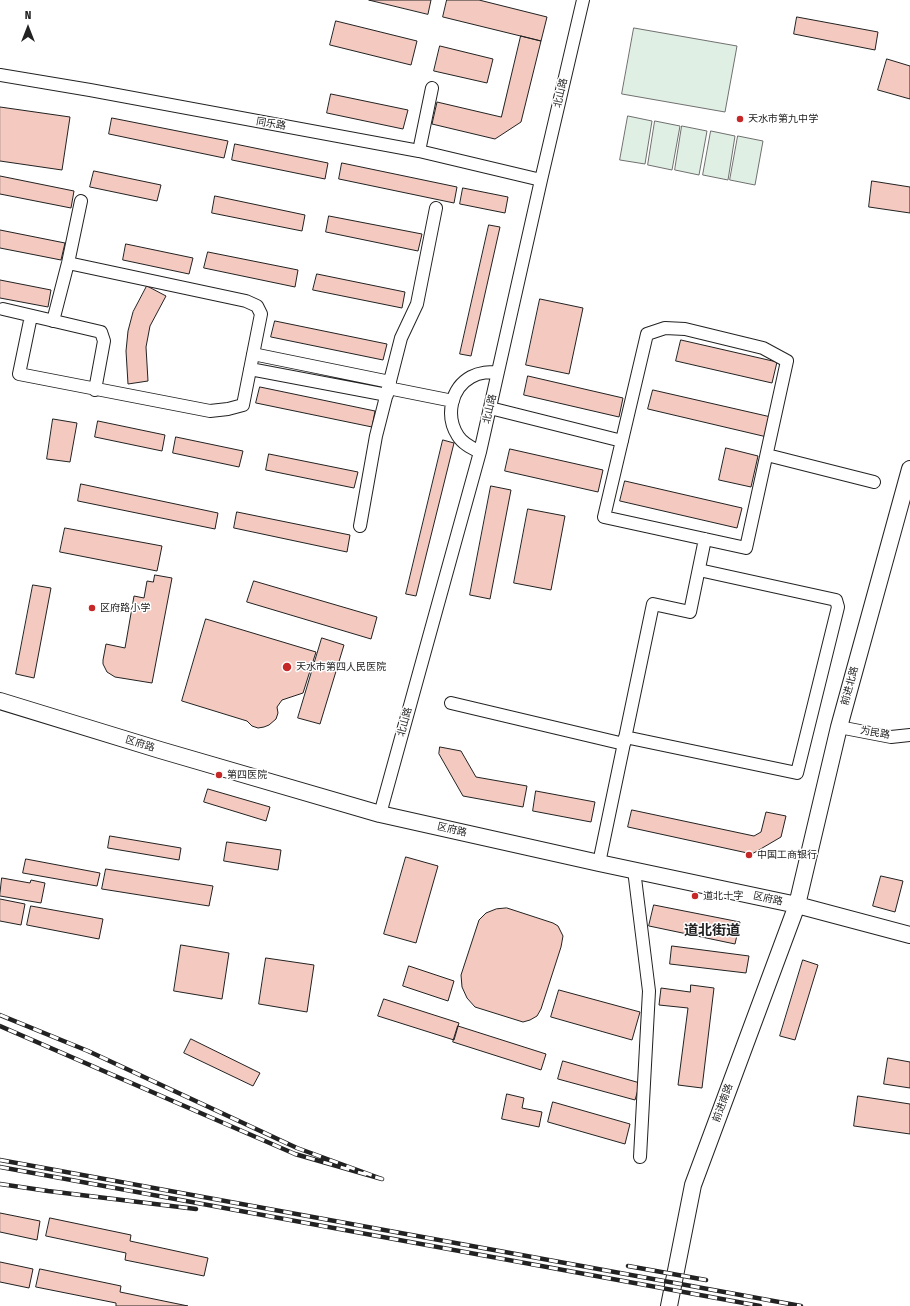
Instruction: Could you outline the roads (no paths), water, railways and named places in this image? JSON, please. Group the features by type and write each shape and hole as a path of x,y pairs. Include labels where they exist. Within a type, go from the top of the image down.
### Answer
{"main road":[{"name":"前进北路","path":"797,905 839,727 907,489 910,470"},
{"name":"区府路","path":"0,701 160,750 380,814 797,905 910,935"},
{"name":"前进南路","path":"669,1306 692,1185 797,905"}],"street":[{"name":"北山路","path":"380,814 480,452 583,0"},
{"name":"同乐路","path":"0,75 419,151 541,180"},
{"path":"419,151 432,88"},
{"path":"54,321 81,201"},
{"path":"360,526 376,436 401,338 417,304 436,208"},
{"path":"31,316 19,374 95,390 210,411 228,409 243,404 261,314 257,306 246,301 68,263"},
{"path":"3,309 100,332 104,341 95,390"},
{"path":"665,328 685,329 763,348 787,360 746,548 604,517 622,440 647,334 665,328"},
{"path":"253,354 388,388 453,401"},
{"path":"250,369 388,388"},
{"path":"480,452 468,446 458,436 452,424 451,410 453,401 461,385 472,376 484,372 498,372"},
{"path":"490,408 622,440"},
{"path":"767,455 874,482"},
{"path":"599,863 653,604 690,612 705,539"},
{"path":"451,703 624,741 797,773 838,607 836,600 699,570"},
{"name":"为民路","path":"839,727 891,737 910,735"},
{"path":"634,870 649,991 640,1157"}],"railway":[{"path":"0,1015 88,1051 297,1148 382,1179 295,1154 0,1026"},
{"path":"0,1160 801,1306"},
{"path":"0,1167 760,1306"},
{"path":"0,1184 196,1209"},
{"path":"628,1266 706,1280"}],"place":[{"name":"天水市第九中学","path":"740,119"},
{"name":"区府路小学","path":"92,608"},
{"name":"天水市第四人民医院","path":"287,667"},
{"name":"第四医院","path":"219,775"},
{"name":"中国工商银行","path":"749,855"},
{"name":"道北十字","path":"695,896"}],"district":[{"name":"道北街道","path":"712,931"}]}
